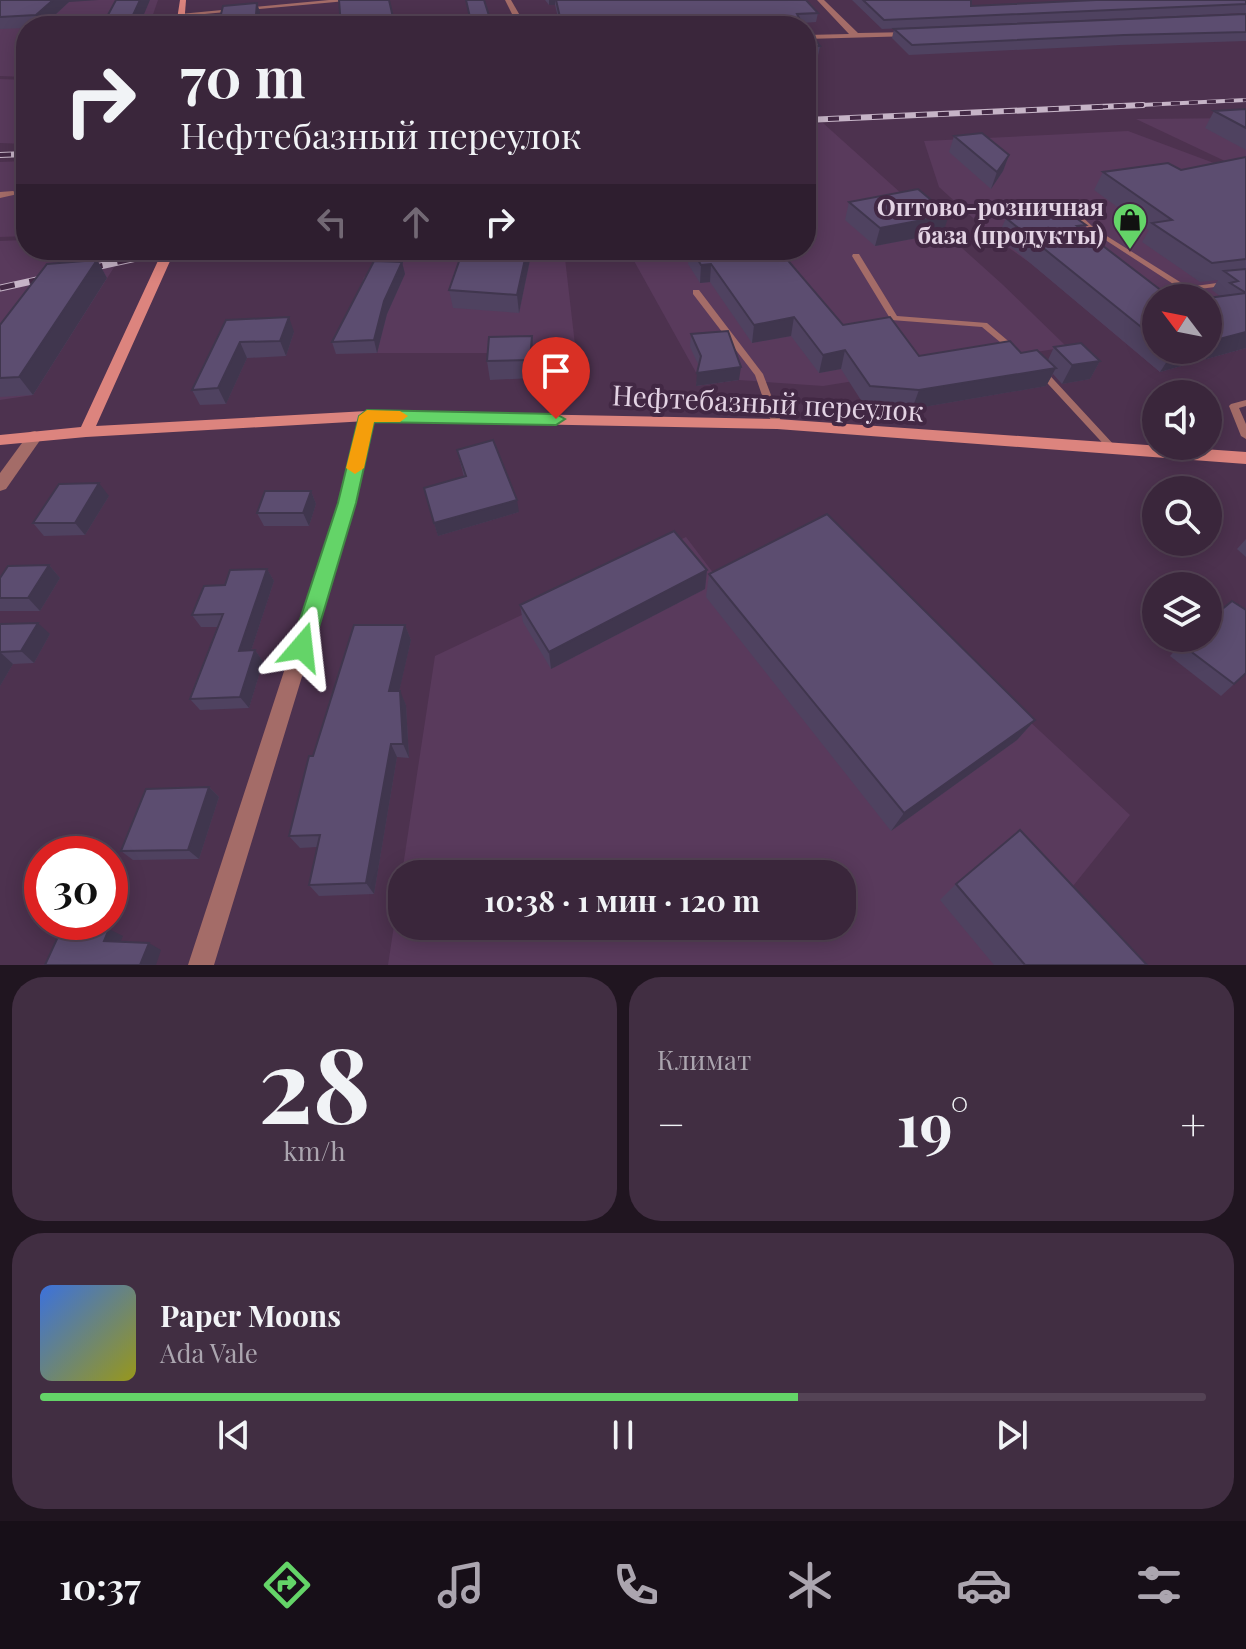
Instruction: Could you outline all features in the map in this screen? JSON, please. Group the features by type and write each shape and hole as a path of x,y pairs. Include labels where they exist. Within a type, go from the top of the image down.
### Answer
{"main road":[{"path":"183,0 183,14"},
{"path":"86,432 164,260"},
{"name":"Нефтебазный переулок","path":"0,440 367,416 777,424 1246,458"}],"street":[{"path":"183,14 354,0"},
{"path":"820,0 855,35"},
{"path":"816,37 925,33"},
{"path":"0,195 13,194"},
{"path":"201,965 347,503 367,416"},
{"path":"0,485 35,436"}],"lane":[{"path":"1068,206 1092,229 1187,289 1246,281"},
{"path":"856,256 894,318 984,325 1020,354"},
{"path":"696,292 759,374 777,424"},
{"path":"1031,363 1112,448"},
{"path":"1246,403 1234,406 1246,436"}],"shaded area":[{"path":"0,0 158,0 152,16 16,16 16,77 0,76"},
{"path":"0,79 16,80 16,144 0,143"},
{"path":"1246,118 1246,171 1136,119"},
{"path":"823,123 1002,284 1067,347 823,386 739,380 696,386 698,376 634,260 816,260 816,124"},
{"name":"Оптово-розничная база (продукты)","path":"1128,131 1238,172 1246,348 1222,355 1222,284 1142,284 1142,357 1033,265 995,238 939,187 924,141"},
{"path":"16,161 16,236 0,237 0,162"},
{"path":"16,240 16,260 119,260 33,395 0,400 0,241"},
{"path":"391,260 565,260 576,353 377,353 380,340 352,311 364,277"},
{"name":"Оптово-розничная база (продукты)","path":"1151,364 1189,364 1160,372"},
{"path":"819,525 1130,815 1069,891 1138,965 388,965 392,940 856,940 856,860 404,860 435,656 686,537 714,574"}],"building":[{"path":"0,0 53,0 36,15 0,17"},
{"path":"116,0 140,0 133,16 107,16"},
{"path":"339,0 389,0 393,16 340,16"},
{"path":"466,0 484,0 489,16 470,16"},
{"path":"556,0 806,0 818,13 798,16 560,16"},
{"path":"863,0 971,0 971,6 1096,0 1246,0 1246,4 884,20"},
{"path":"257,3 256,16 220,16 223,6"},
{"path":"1246,14 1246,32 912,45 894,29"},
{"path":"1246,109 1246,128 1214,111"},
{"path":"982,133 1009,155 997,172 954,136"},
{"path":"1246,157 1246,259 1212,263 1152,223 1172,220 1103,172 1168,163 1181,170"},
{"path":"918,189 949,215 880,228 849,202"},
{"path":"1062,208 1086,225 1077,226 1153,284 1142,284 1142,328 1006,218"},
{"path":"97,260 19,377 0,378 0,325 47,264"},
{"path":"460,260 525,260 517,295 449,290"},
{"path":"698,260 788,260 843,325 890,317 919,356 1010,341 1021,353 1037,350 1056,368 919,390 870,386 845,350 823,355 794,317 754,325 711,264 701,265"},
{"path":"374,261 402,262 384,301 374,340 332,342"},
{"path":"1246,269 1246,293 1230,283 1238,281 1224,271"},
{"path":"1246,293 1246,332 1222,338 1222,296"},
{"path":"289,317 280,341 240,342 218,388 192,390 226,320"},
{"path":"728,331 741,367 697,373 701,356 691,334"},
{"path":"532,336 530,360 487,361 489,337"},
{"path":"1081,343 1100,361 1072,365 1054,347"},
{"path":"493,440 517,500 434,523 424,488 466,476 457,450"},
{"path":"99,483 75,523 33,523 59,484"},
{"path":"265,491 311,491 303,513 257,513"},
{"path":"827,514 1035,720 904,813 709,574"},
{"path":"674,531 707,570 549,652 520,605"},
{"path":"49,565 28,598 0,598 0,578 8,566"},
{"path":"267,569 239,651 255,650 240,697 190,699 223,614 192,615 204,586 225,585 230,570"},
{"path":"1232,601 1246,610 1246,673 1234,684 1192,652 1222,652 1222,609"},
{"path":"38,623 21,651 0,652 0,624"},
{"path":"354,625 405,625 389,691 400,691 403,744 391,744 366,883 309,885 320,835 289,836 309,756 313,756"},
{"path":"209,787 188,850 128,851 127,836 146,789"},
{"path":"1020,830 1147,965 1025,965 956,884"},
{"path":"56,940 149,943 140,965 45,965"}],"railway":[{"path":"1112,106 1246,100"},
{"path":"1112,106 1143,105"},
{"path":"816,120 1112,106"},
{"path":"1099,107 1112,106"},
{"path":"0,155 16,154"},
{"path":"0,288 127,260"}],"slow traffic":[{"path":"355,468 367,416 400,416"}],"place":[{"name":"Оптово-розничная база (продукты)","path":"1130,251"}],"route":[{"path":"302,647 347,503 367,416 556,419"}]}
